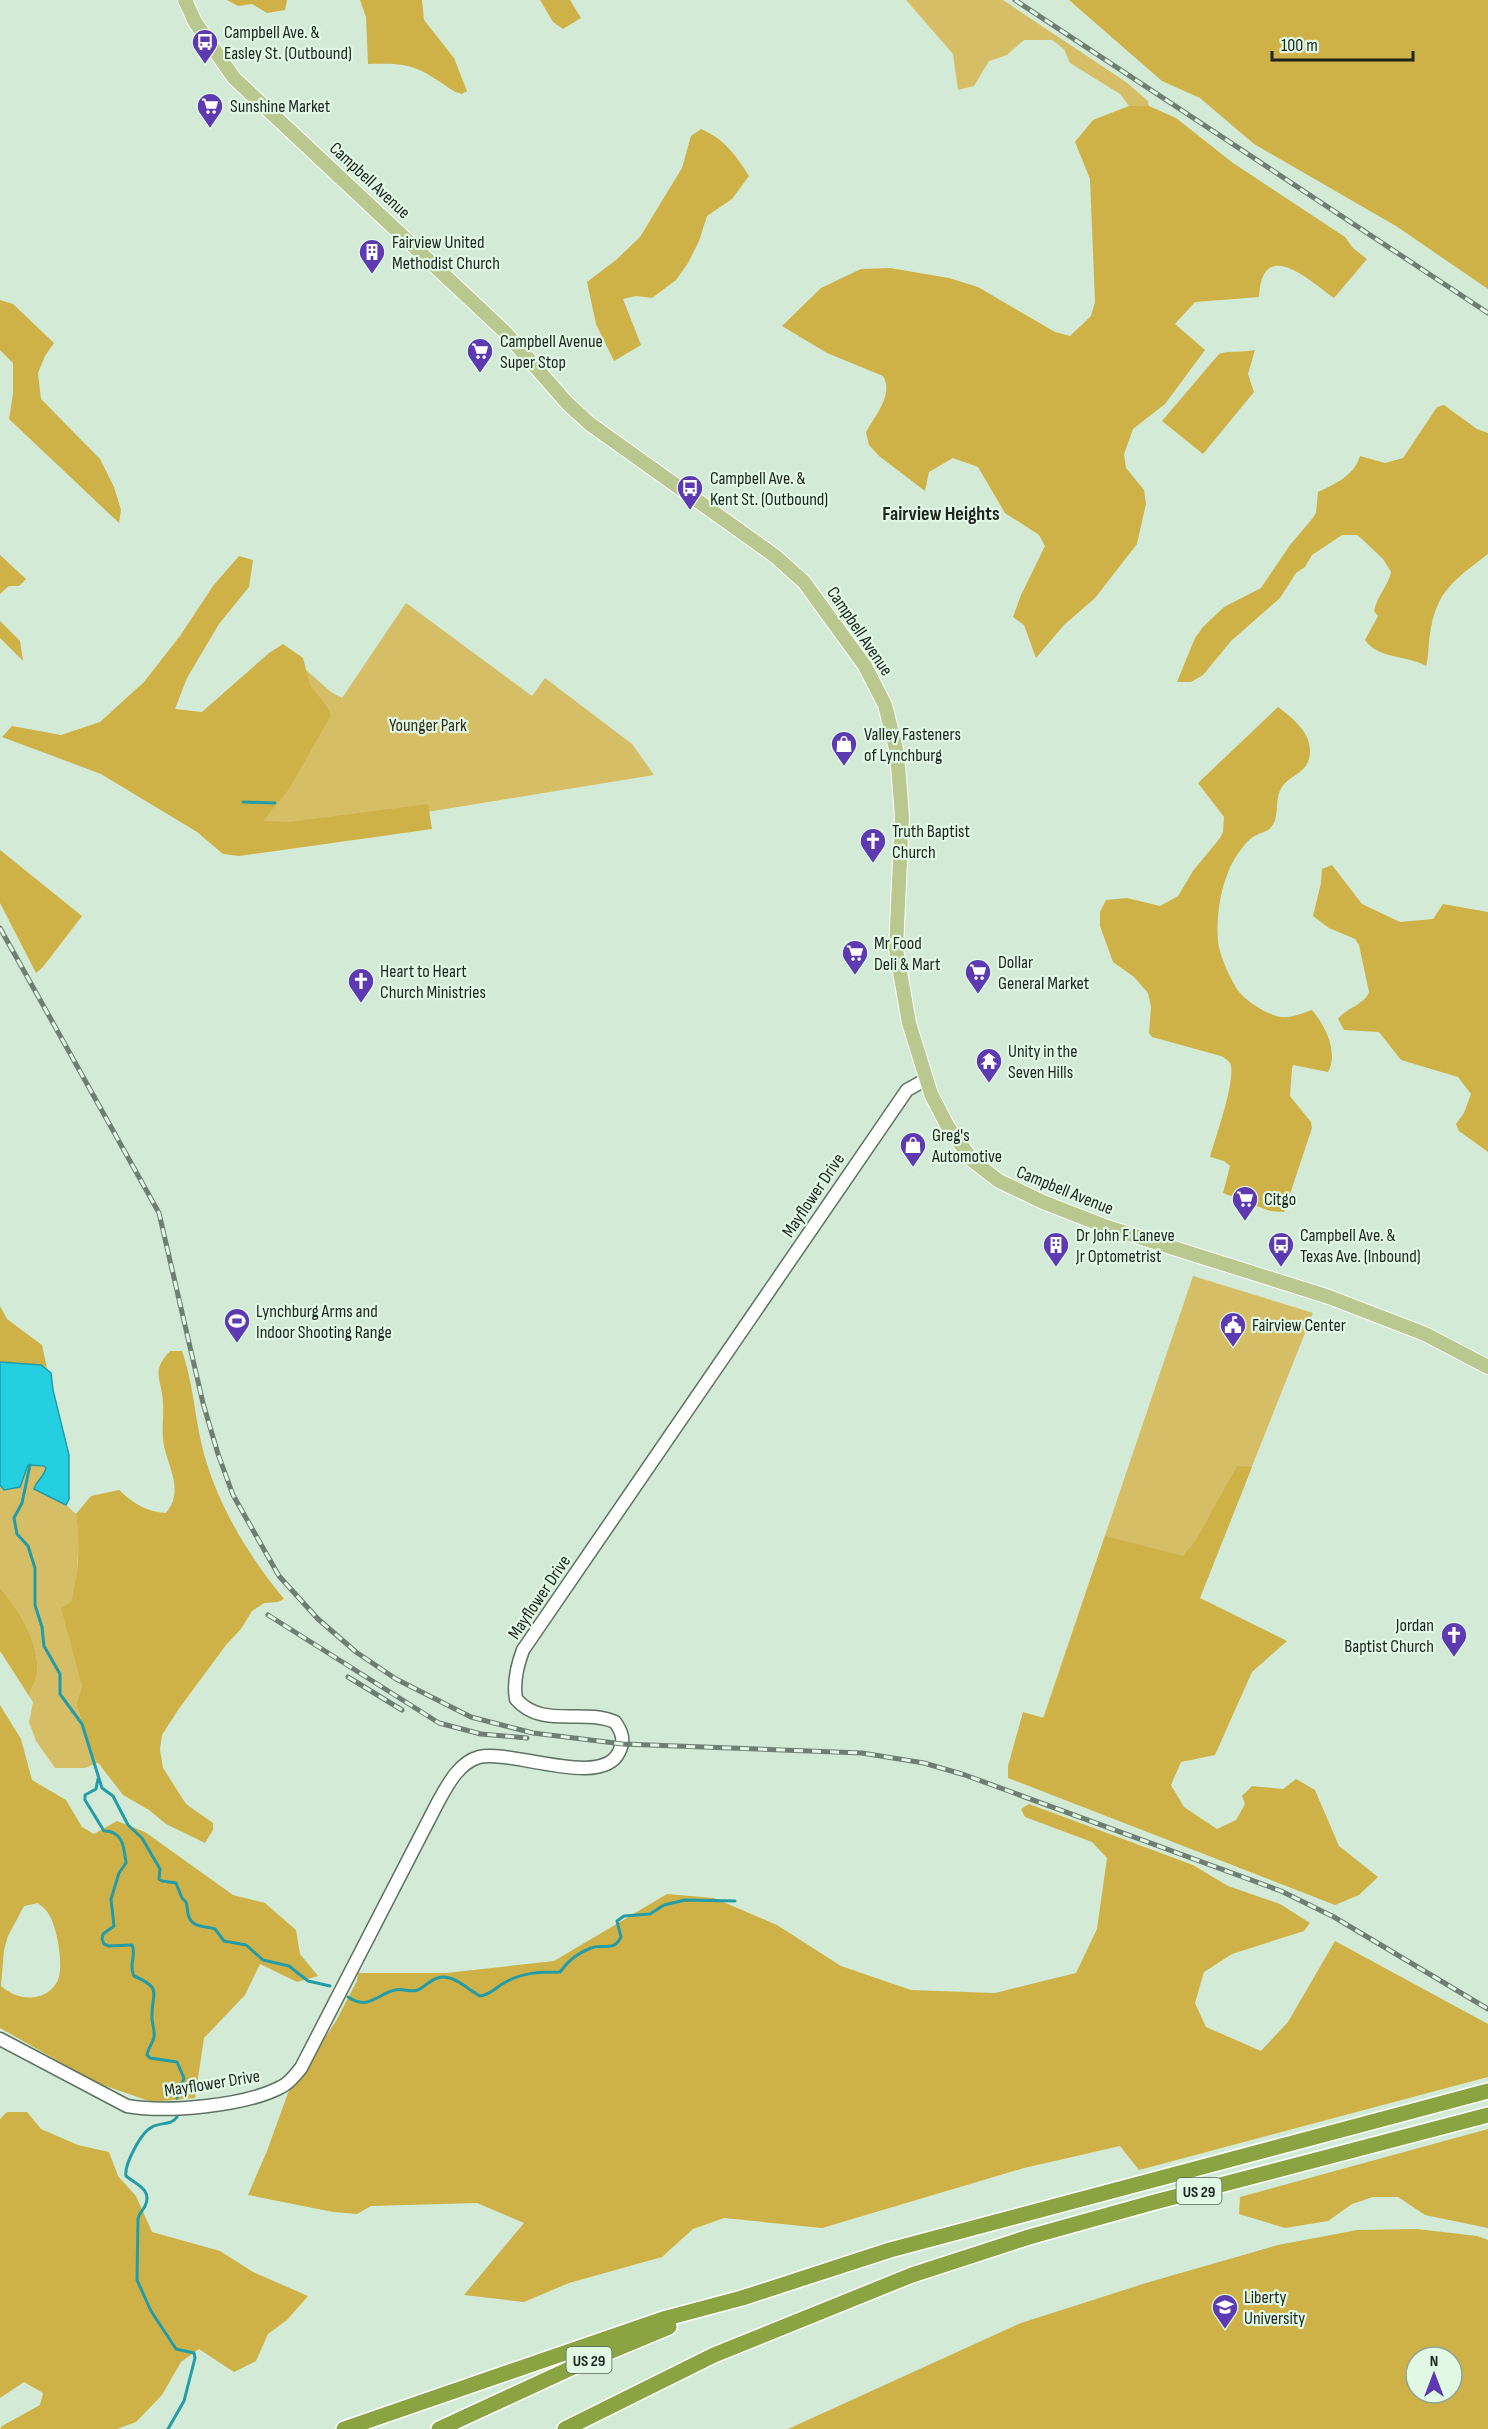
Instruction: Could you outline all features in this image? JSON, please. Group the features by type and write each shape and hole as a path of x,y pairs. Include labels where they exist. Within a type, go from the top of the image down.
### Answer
{"highway":[{"name":"US 29","path":"439,2429 580,2364 742,2298 890,2250 1488,2091"},
{"name":"US 29","path":"565,2429 714,2355 912,2275 1029,2237 1151,2203 1488,2115"},
{"path":"344,2429 663,2319 742,2298"},
{"path":"572,2429 584,2419"}],"main road":[{"name":"Campbell Avenue","path":"185,0 195,22 234,78 505,332 567,403 590,423 775,556 804,582 865,666 885,705 897,753 902,816 896,949 909,1023 926,1080 948,1127 963,1149 984,1171 1014,1190 1107,1227 1339,1300 1425,1334 1488,1367"}],"street":[{"name":"Mayflower Drive","path":"0,2039 112,2100 138,2108 181,2109 229,2102 271,2092 283,2086 301,2068 437,1804 448,1784 463,1765 492,1755 566,1767 588,1768 603,1765 615,1759 622,1744 620,1730 615,1722 598,1718 543,1716 528,1710 516,1699 514,1686 517,1665 523,1650 907,1090 926,1080"}],"green space":[{"path":"906,0 1003,0 1126,82 1148,101 1149,106 1129,106 1120,94 1070,63 1064,49 1052,40 1024,40 1007,55 989,61 974,86 958,90 953,54"},
{"name":"Younger Park","path":"406,603 532,696 545,678 632,744 654,775 230,844 281,648 331,692 342,698"},
{"path":"1193,1276 1313,1313 1139,1750 1043,1718"},
{"path":"28,1465 45,1467 45,1474 36,1484 76,1514 79,1538 76,1585 71,1602 82,1686 76,1704 93,1756 100,1762 85,1768 55,1768 36,1741 29,1722 33,1702 29,1696 37,1674 35,1650 21,1616 0,1588 0,1485 3,1489 20,1487"}],"shaded area":[{"path":"227,0 287,0 285,10 267,13 252,4 238,6"},
{"path":"360,0 422,0 424,20 454,58 467,91 462,94 455,92 428,74 412,67 396,64 368,64 366,17"},
{"path":"540,0 570,0 581,18 563,29 553,22"},
{"path":"1069,0 1488,0 1488,289 1396,226 1254,144 1200,98 1162,81"},
{"path":"1129,106 1149,106 1176,118 1233,163 1345,237 1353,248 1367,259 1334,298 1300,274 1277,266 1268,269 1262,279 1259,297 1195,302 1175,324 1205,350 1165,404 1133,429 1124,454 1126,468 1144,490 1146,504 1137,544 1095,598 1064,625 1036,658 1024,625 1013,617 1045,546 1039,535 1005,513 978,467 953,458 929,472 925,491 879,456 869,445 866,432 885,397 886,383 883,376 827,353 782,326 821,288 861,269 890,268 949,278 978,287 1055,332 1070,336 1091,316 1095,302 1090,179 1075,142 1093,120"},
{"path":"701,129 729,148 749,176 732,199 707,216 699,241 676,280 652,298 636,296 623,299 641,345 614,361 596,324 587,282 616,260 640,237 682,168 691,136"},
{"path":"0,300 13,304 54,343 45,356 38,373 41,399 100,459 114,487 121,510 119,523 9,419 13,394 13,363 0,350"},
{"path":"1255,350 1248,374 1254,392 1203,454 1162,421 1219,354"},
{"path":"1444,405 1477,429 1488,433 1488,554 1449,587 1437,606 1429,638 1426,666 1377,651 1365,640 1378,616 1374,611 1375,606 1391,572 1383,559 1357,535 1342,535 1312,555 1305,567 1296,573 1280,598 1231,641 1203,675 1191,682 1177,682 1195,638 1203,627 1224,607 1261,588 1290,545 1316,513 1318,492 1349,474 1360,456 1385,463 1403,458 1437,407"},
{"path":"0,555 26,579 19,586 9,586 0,594"},
{"path":"239,556 253,560 249,587 219,624 187,678 175,709 202,712 269,653 283,644 303,658 310,685 331,715 289,789 263,821 289,822 428,804 432,829 239,856 223,854 197,832 101,774 2,737 12,726 61,735 100,722 144,682 180,636 213,586"},
{"path":"0,621 20,641 23,661 0,638"},
{"path":"1278,707 1303,730 1307,737 1310,745 1308,762 1303,770 1282,787 1278,796 1276,817 1271,828 1250,840 1233,861 1221,896 1218,932 1219,947 1224,962 1242,995 1260,1009 1281,1017 1312,1010 1326,1031 1331,1048 1331,1064 1328,1072 1293,1065 1292,1068 1290,1096 1311,1122 1312,1128 1284,1212 1270,1211 1223,1193 1230,1166 1224,1161 1210,1157 1230,1086 1230,1064 1221,1056 1152,1037 1149,1033 1151,1007 1148,993 1134,977 1113,962 1100,926 1100,912 1106,900 1127,898 1160,906 1178,896 1193,871 1223,832 1224,817 1198,783"},
{"path":"0,850 82,916 36,973 0,903"},
{"path":"1332,865 1362,904 1400,922 1433,919 1443,904 1488,912 1488,1152 1459,1131 1456,1124 1464,1113 1471,1094 1458,1077 1401,1060 1379,1032 1344,1030 1338,1019 1363,1000 1369,992 1359,945 1355,939 1329,928 1313,916 1322,869"},
{"path":"0,1306 7,1319 42,1345 47,1368 41,1365 0,1362"},
{"path":"170,1351 182,1351 205,1459 222,1502 244,1543 284,1599 264,1603 252,1611 162,1735 160,1749 163,1768 186,1804 213,1823 213,1830 205,1843 166,1824 149,1810 123,1795 93,1756 76,1704 82,1686 61,1608 71,1602 76,1581 78,1536 76,1514 91,1496 119,1490 135,1503 152,1511 166,1513 171,1505 175,1488 163,1440 163,1403 159,1376 160,1364"},
{"path":"1237,1466 1252,1467 1200,1598 1287,1641 1252,1672 1215,1755 1181,1762 1171,1785 1184,1807 1217,1829 1236,1820 1245,1804 1242,1796 1252,1786 1283,1789 1296,1779 1315,1790 1339,1846 1378,1877 1359,1895 1335,1905 1008,1778 1008,1766 1023,1712 1044,1718 1105,1536 1183,1556 1196,1540"},
{"path":"0,1588 21,1616 35,1650 37,1674 29,1696 0,1651"},
{"path":"0,1705 21,1739 32,1780 66,1800 82,1827 94,1834 117,1821 145,1832 233,1895 265,1903 296,1930 300,1954 318,1976 297,1982 260,1964 245,1995 204,2038 195,2098 152,2102 97,2083 0,2028","holes":["38,1903 47,1912 54,1927 59,1947 59,1976 52,1989 45,1994 23,1997 1,1986 4,1950 8,1936 24,1906"]},
{"path":"1029,1804 1193,1865 1228,1886 1280,1904 1310,1923 1304,1931 1232,1954 1204,1972 1195,2003 1206,2027 1261,2051 1288,2022 1335,1941 1488,2024 1488,2077 1139,2170 1120,2146 1024,2168 822,2228 724,2218 693,2229 662,2257 569,2283 524,2302 464,2295 524,2223 477,2203 371,2206 357,2214 333,2212 248,2195 288,2093 336,2021 357,1981 358,1973 446,1973 554,1961 667,1894 714,1898 777,1925 841,1966 911,1990 995,1993 1076,1973 1097,1929 1107,1858 1092,1842 1025,1817 1021,1809"},
{"path":"7,2112 27,2112 41,2129 78,2145 109,2152 118,2176 136,2196 152,2232 220,2251 253,2272 308,2296 287,2320 268,2334 256,2361 234,2372 199,2349 181,2362 162,2395 136,2422 117,2429 0,2429 40,2405 43,2393 24,2382 0,2398 0,2119"},
{"path":"1488,2129 1488,2228 1425,2215 1398,2197 1373,2197 1352,2204 1328,2221 1285,2228 1239,2214 1240,2197"},
{"name":"Liberty University","path":"1417,2229 1477,2236 1488,2240 1488,2429 788,2429 1021,2323 1146,2283 1278,2245 1357,2230"}],"water":[{"path":"0,1362 41,1365 51,1373 69,1455 69,1499 66,1505 34,1489 45,1471 44,1466 28,1465 20,1487 4,1490 0,1485"}],"waterway":[{"path":"243,802 275,803"},
{"path":"30,1465 22,1503 14,1518 17,1534 28,1546 35,1568 35,1605 42,1627 44,1646 60,1674 60,1694 82,1724 102,1788 113,1796 128,1825 142,1838 160,1869 159,1879 176,1883 193,1923 215,1929 224,1941 246,1945 263,1960 289,1966 308,1981 330,1986"},
{"path":"98,1779 96,1789 85,1795 85,1800 104,1831 119,1837 126,1863 119,1873 111,1899 114,1926 103,1934 102,1939 104,1944 109,1946 132,1945 134,1953 132,1972 134,1976 153,1988 154,2037 147,2055 150,2058 177,2062 184,2078 177,2098"},
{"path":"348,1997 355,2001 367,2002 395,1990 418,1990 439,1977 453,1979 480,1996 518,1977 560,1972 581,1952 595,1947 614,1945 621,1937 617,1921 624,1916 650,1914 664,1905 685,1900 735,1901"},
{"path":"168,2429 184,2401 195,2358 194,2353 176,2349 151,2311 137,2280 138,2219 147,2196 142,2188 126,2176 126,2171 134,2149 143,2135 155,2126 172,2122 177,2117"}],"railway":[{"path":"1015,0 1488,313"},
{"path":"0,928 159,1213 203,1403 233,1495 279,1576 318,1619 356,1652 396,1679 471,1717 533,1733 623,1744 862,1753 924,1763 965,1775 1281,1891 1334,1917 1488,2009"},
{"path":"268,1615 439,1723 481,1734 527,1738"},
{"path":"348,1677 402,1710"}],"place":[{"name":"Campbell Ave. & Easley St. (Outbound)","path":"205,65"},
{"name":"Sunshine Market","path":"210,129"},
{"name":"Fairview United Methodist Church","path":"372,275"},
{"name":"Campbell Avenue Super Stop","path":"480,374"},
{"name":"Campbell Ave. & Kent St. (Outbound)","path":"690,511"},
{"name":"Valley Fasteners of Lynchburg","path":"844,767"},
{"name":"Truth Baptist Church","path":"873,864"},
{"name":"Mr Food Deli & Mart","path":"855,976"},
{"name":"Dollar General Market","path":"978,995"},
{"name":"Heart to Heart Church Ministries","path":"361,1004"},
{"name":"Unity in the Seven Hills","path":"989,1084"},
{"name":"Greg's Automotive","path":"913,1168"},
{"name":"Citgo","path":"1245,1222"},
{"name":"Dr John F Laneve Jr Optometrist","path":"1056,1268"},
{"name":"Campbell Ave. & Texas Ave. (Inbound)","path":"1281,1268"},
{"name":"Lynchburg Arms and Indoor Shooting Range","path":"237,1344"},
{"name":"Fairview Center","path":"1233,1348"},
{"name":"Jordan Baptist Church","path":"1454,1658"},
{"name":"Liberty University","path":"1225,2330"}],"district":[{"name":"Fairview Heights","path":"941,513"}]}
